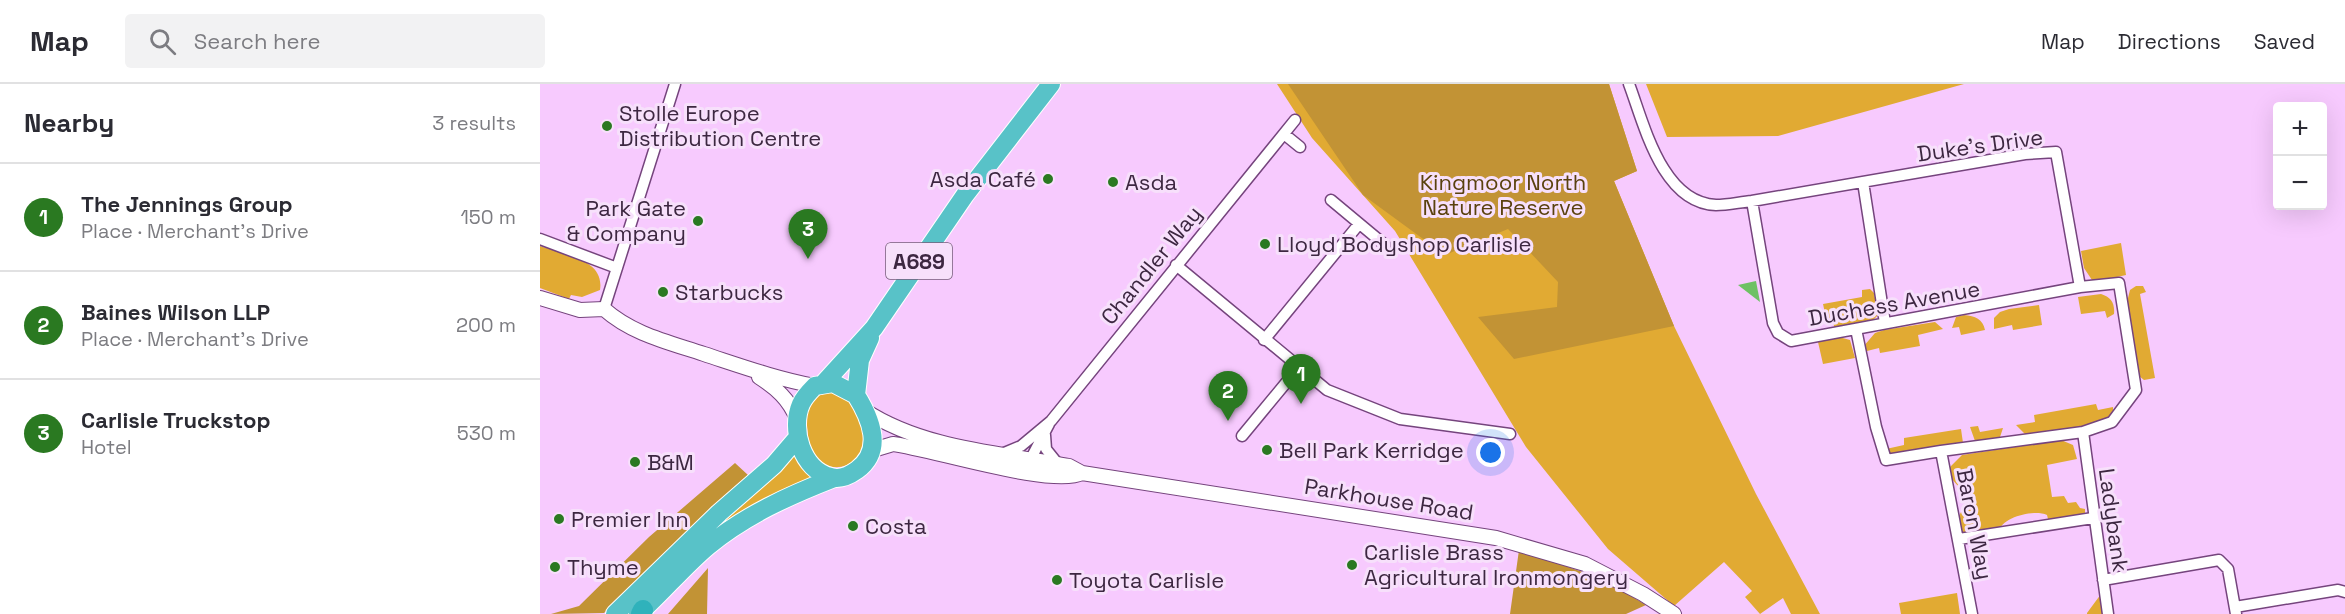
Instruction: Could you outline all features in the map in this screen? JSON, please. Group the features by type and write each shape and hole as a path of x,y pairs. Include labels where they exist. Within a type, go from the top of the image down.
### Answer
{"highway":[{"name":"A689","path":"819,385 874,328 965,195 1051,84"},
{"name":"A689","path":"860,403 860,360 874,328"},
{"path":"641,612 706,548 735,526 784,498 834,478 845,477 859,468 873,450 874,438 860,403 841,386 819,385 801,402 798,428 810,463 816,470 834,478"},
{"path":"615,614 719,513 774,465 798,428"}],"street":[{"path":"604,309 675,84"},
{"name":"Duke's Drive","path":"1629,84 1666,176 1686,194 1715,205 1752,201 2025,154 2056,152 2080,287"},
{"name":"Chandler Way","path":"1024,458 1176,265 1295,120"},
{"path":"1284,134 1300,147"},
{"path":"1863,182 1885,323"},
{"path":"1330,200 1385,245"},
{"name":"Duchess Avenue","path":"1752,201 1773,323 1778,333 1791,341 1987,307 2080,287"},
{"path":"1264,340 1359,224"},
{"path":"540,239 617,268"},
{"path":"1176,265 1327,390 1376,412 1409,421 1510,434"},
{"path":"1941,451 2083,432 2112,422 2136,390 2119,283 2080,287"},
{"path":"540,298 580,310 604,309 620,323 665,342 747,369 819,385"},
{"name":"Baron Way","path":"1856,329 1876,428 1886,460 1941,451 1972,614"},
{"path":"1242,436 1299,367"},
{"path":"747,369 776,388 787,400 798,428"},
{"name":"Parkhouse Road","path":"860,403 904,431 932,440 1024,458 1072,478 1082,473"},
{"name":"Chandler Way","path":"1024,458 1045,435 1051,421"},
{"name":"Ladybank","path":"2083,432 2108,614"},
{"path":"1045,435 1046,449 1058,464"},
{"name":"Parkhouse Road","path":"873,450 900,444 1024,458 1058,464 1082,473 1496,538 1585,564 1643,594 1674,614"},
{"path":"1959,539 2093,518"},
{"path":"2103,580 2218,560 2228,569 2235,610 2338,590 2345,592"}],"green space":[{"name":"Kingmoor North Nature Reserve","path":"1277,84 1609,84 1637,171 1614,181 1674,326 1756,494 1820,614 1791,614 1783,598 1760,614 1745,597 1752,591 1724,562 1674,606 1608,549 1526,447 1395,231 1312,138"},
{"path":"1288,84 1609,84 1637,171 1614,181 1674,326 1514,359 1478,317 1557,307 1558,282 1508,229 1445,255 1363,195"},
{"path":"1646,84 1964,84 1778,136 1667,137"},
{"path":"2121,243 2126,275 2099,281 2092,280 2084,268 2081,251"},
{"path":"540,246 570,255 589,265 596,271 600,280 600,290 582,297 571,295 569,299 540,288"},
{"path":"2136,286 2143,286 2146,292 2140,294 2155,378 2144,380 2139,376 2127,302 2130,290"},
{"path":"1870,289 1874,293 1878,315 1864,324 1835,330 1833,322 1826,318 1823,304 1862,297 1862,290"},
{"path":"2101,294 2112,301 2114,314 2107,318 2105,311 2081,314 2078,297"},
{"path":"2039,305 2042,325 2013,330 2012,325 1994,329 1994,318 2000,312"},
{"path":"1964,315 1978,319 1985,330 1961,335 1959,327 1952,328 1956,317"},
{"path":"1935,322 1943,329 1918,335 1920,346 1880,353 1879,348 1863,352 1863,347 1875,333"},
{"path":"1839,337 1850,340 1855,358 1823,364 1818,342"},
{"path":"834,391 846,399 854,409 864,435 862,449 855,460 845,466 833,467 822,463 813,453 807,421 809,407 814,397"},
{"path":"2096,404 2098,410 2113,407 2113,412 2107,418 2087,427 2027,436 2016,425 2035,422 2034,415"},
{"path":"1978,426 1980,432 2003,428 2000,437 1975,441 1970,427"},
{"path":"1961,429 1963,443 1891,457 1886,449 1904,445 1904,438"},
{"path":"2061,440 2073,445 2077,459 2047,465 2052,497 2064,496 2068,503 2076,502 2080,508 2085,509 2085,514 2049,523 2047,515 2027,514 2012,518 1998,532 1963,534 1959,516 1962,510 1968,508 1963,486 1958,486 1951,478 1950,467 1962,455"},
{"path":"792,457 796,457 813,475 813,480 649,589"},
{"path":"735,463 748,475 604,613 551,614 579,606 649,537"},
{"path":"1519,550 1603,579 1646,605 1626,614 1510,614"},
{"path":"708,568 707,614 668,614"},
{"path":"1957,593 1960,614 1901,614 1899,603"},
{"path":"2101,594 2105,614 2087,614 2087,613"}],"shaded area":[{"path":"1756,281 1760,302 1738,285"}],"place":[{"name":"Stolle Europe Distribution Centre","path":"607,126"},
{"name":"Asda Café","path":"1048,179"},
{"name":"Asda","path":"1113,182"},
{"name":"Park Gate & Company","path":"698,221"},
{"name":"Lloyd Bodyshop Carlisle","path":"1265,244"},
{"name":"Carlisle Truckstop","path":"808,259"},
{"name":"Starbucks","path":"663,292"},
{"name":"The Jennings Group","path":"1301,404"},
{"name":"Baines Wilson LLP","path":"1228,421"},
{"name":"Bell Park Kerridge","path":"1267,450"},
{"name":"B&M","path":"635,462"},
{"name":"Premier Inn","path":"559,519"},
{"name":"Costa","path":"853,526"},
{"name":"Carlisle Brass Agricultural Ironmongery","path":"1352,565"},
{"name":"Thyme","path":"555,567"},
{"name":"Toyota Carlisle","path":"1057,580"}]}
